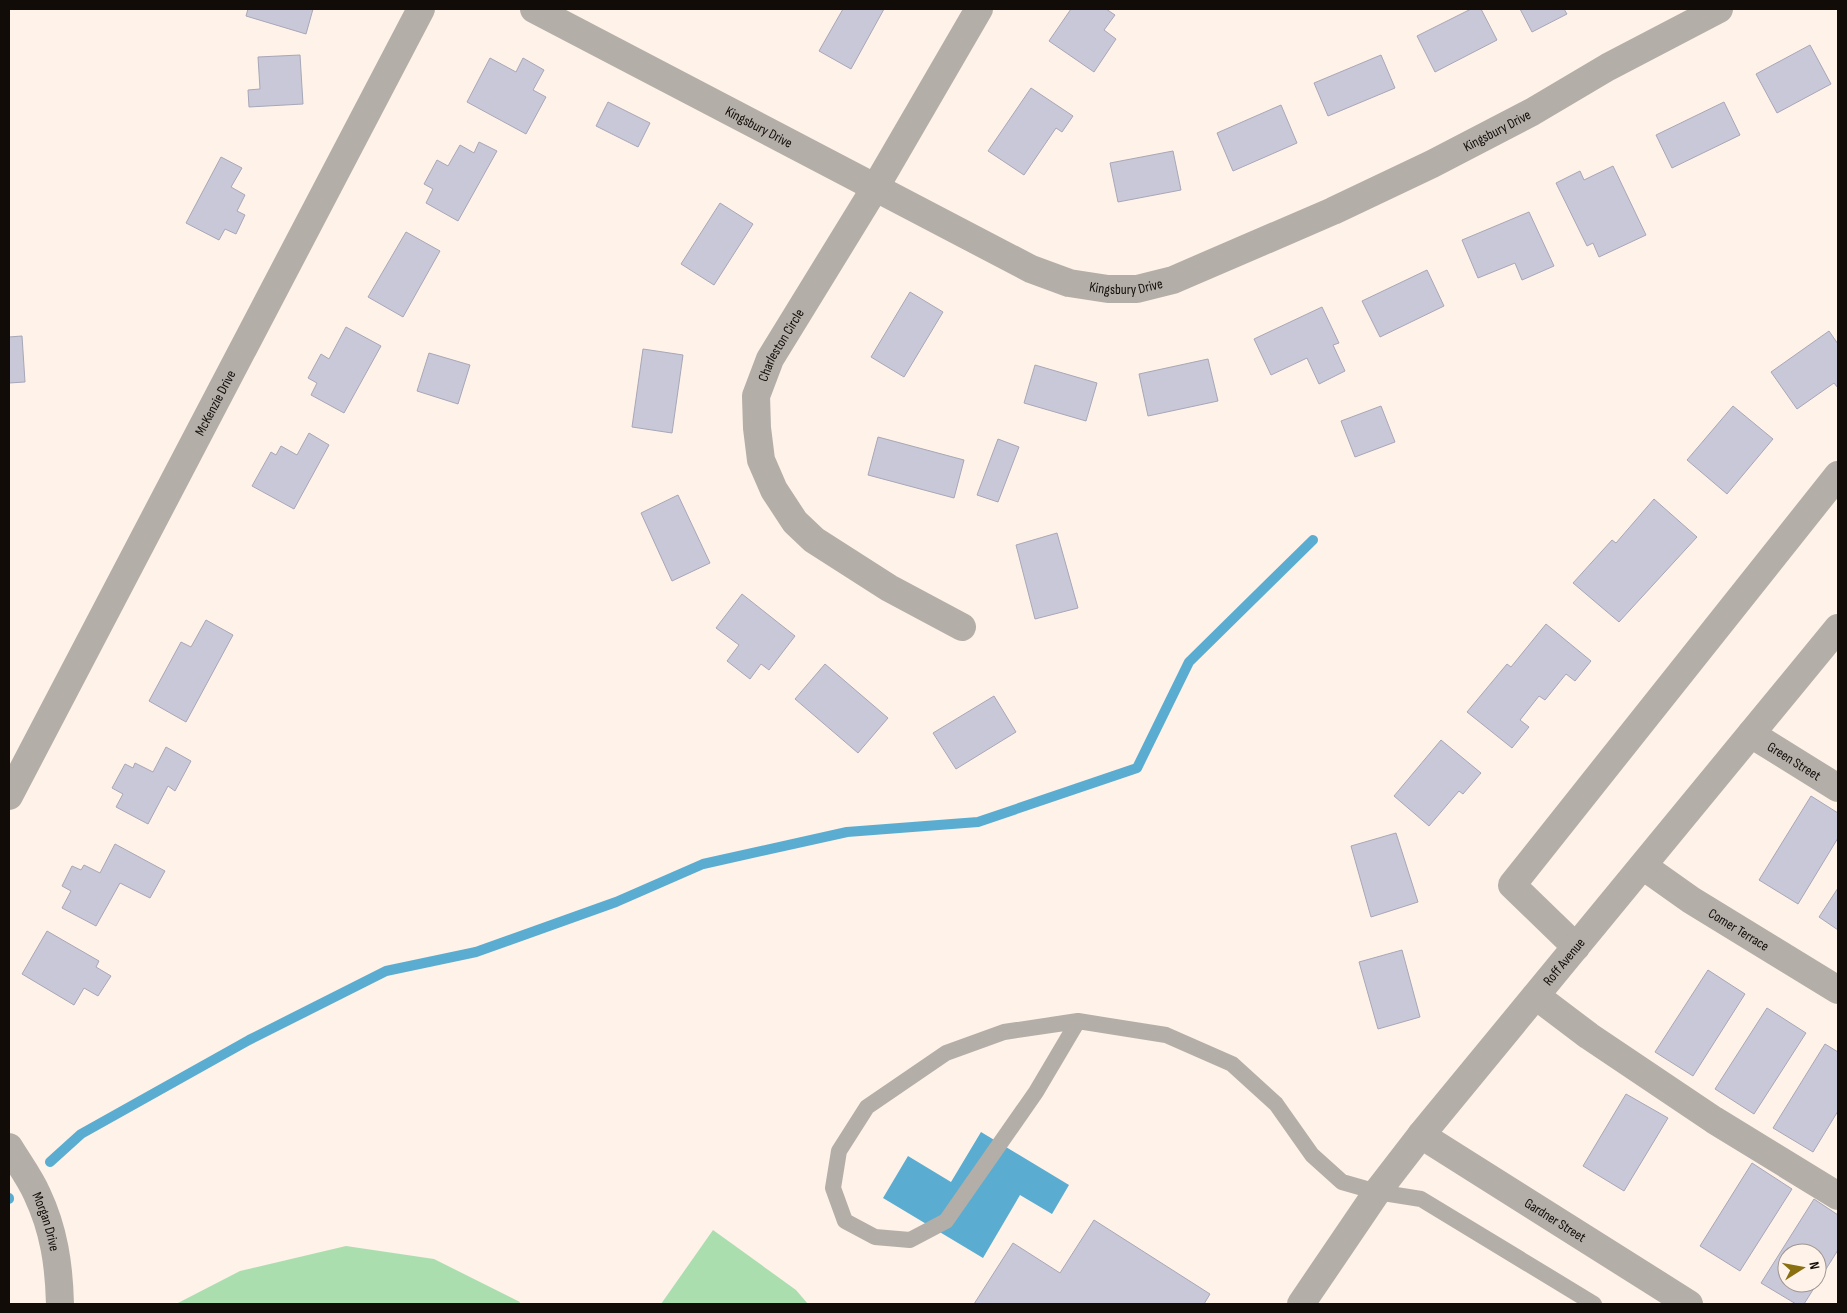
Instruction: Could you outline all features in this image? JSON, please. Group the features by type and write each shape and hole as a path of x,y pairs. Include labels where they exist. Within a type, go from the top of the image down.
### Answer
{"street":[{"name":"McKenzie Drive","path":"9,796 420,9"},
{"name":"Kingsbury Drive","path":"534,9 1031,269 1070,283 1108,290 1137,289 1173,280 1333,211 1432,164 1532,112 1608,67 1719,9"},
{"name":"Charleston Circle","path":"962,627 889,588 814,540 795,522 779,498 761,460 756,428 756,396 770,359 875,188 979,9"},
{"path":"1576,947 1512,884 1838,475"},
{"name":"Roff Avenue","path":"1301,1304 1378,1192 1420,1135 1838,628"},
{"name":"Green Street","path":"1751,734 1838,788"},
{"name":"Comer Terrace","path":"1643,866 1691,900 1838,990"},
{"path":"1536,996 1589,1036 1714,1120 1838,1196"},
{"name":"Gardner Street","path":"1420,1135 1689,1304"},
{"name":"Morgan Drive","path":"9,1147 37,1192 53,1234 60,1278 60,1304"}],"lane":[{"path":"1078,1022 1036,1092 946,1220 910,1240 875,1237 845,1221 833,1188 839,1151 867,1107 946,1053 1004,1032 1078,1022 1166,1035 1232,1064 1276,1104 1312,1155 1342,1182 1378,1192 1421,1199 1594,1304"}],"green space":[{"path":"713,1230 796,1290 808,1304 661,1304"},
{"path":"346,1246 434,1259 520,1302 519,1304 176,1304 240,1271"}],"water":[{"path":"981,1132 1069,1185 1052,1214 1020,1195 983,1258 883,1198 908,1156 951,1182"}],"building":[{"path":"248,9 313,9 306,34 246,16"},
{"path":"843,9 884,9 851,69 819,51"},
{"path":"1071,9 1106,9 1115,15 1104,30 1116,39 1094,72 1049,41"},
{"path":"1471,9 1481,9 1497,40 1435,72 1417,36"},
{"path":"1520,9 1564,9 1567,14 1532,32"},
{"path":"1810,45 1831,84 1777,113 1756,74"},
{"path":"300,55 303,104 249,107 248,90 260,89 258,57"},
{"path":"1381,55 1395,88 1328,116 1314,83"},
{"path":"490,58 516,72 523,58 544,70 533,90 546,97 526,134 467,102"},
{"path":"1031,88 1073,116 1062,132 1056,128 1024,175 988,151"},
{"path":"608,102 650,123 638,147 596,126"},
{"path":"1724,102 1740,135 1672,168 1656,135"},
{"path":"1281,105 1297,143 1233,171 1217,133"},
{"path":"479,142 497,151 458,221 426,203 433,189 424,184 437,160 448,166 460,145 474,153"},
{"path":"1173,151 1181,190 1118,202 1110,163"},
{"path":"221,157 242,168 231,187 245,195 237,211 245,215 236,234 225,229 219,240 186,223"},
{"path":"1613,166 1646,235 1599,257 1593,243 1587,246 1556,183 1580,171 1584,180"},
{"path":"720,203 753,224 714,285 681,264"},
{"path":"1529,212 1554,266 1522,280 1515,263 1478,278 1462,240"},
{"path":"406,232 440,251 403,317 368,297"},
{"path":"1427,270 1444,306 1380,337 1362,301"},
{"path":"910,292 943,312 904,377 871,357"},
{"path":"1322,307 1339,343 1333,345 1345,371 1319,384 1307,358 1271,375 1254,339"},
{"path":"346,327 381,346 344,413 311,395 317,383 308,378 321,354 329,359"},
{"path":"1829,331 1838,344 1838,388 1834,383 1797,409 1771,372"},
{"path":"22,336 25,382 9,383 9,337"},
{"path":"643,349 683,355 672,433 632,427"},
{"path":"429,353 470,365 458,404 417,391"},
{"path":"1208,359 1218,401 1148,416 1139,374"},
{"path":"1035,365 1097,383 1086,421 1024,403"},
{"path":"1381,406 1395,442 1355,457 1341,421"},
{"path":"1733,406 1773,439 1727,494 1687,460"},
{"path":"309,433 329,445 294,509 252,486 271,452 276,455 281,446 297,455"},
{"path":"878,437 964,460 954,498 868,475"},
{"path":"998,439 1019,447 998,502 977,495"},
{"path":"678,495 710,563 672,581 641,513"},
{"path":"1654,499 1697,537 1619,622 1573,583 1612,540 1616,543"},
{"path":"1057,533 1078,608 1035,619 1016,545"},
{"path":"742,594 795,636 769,670 761,664 750,679 727,661 739,645 716,628"},
{"path":"206,620 233,635 186,722 149,701 181,642 191,647"},
{"path":"1546,624 1591,661 1575,681 1566,674 1545,700 1539,696 1520,720 1529,727 1512,748 1467,712 1507,664 1511,667"},
{"path":"825,664 888,718 858,753 795,699"},
{"path":"994,696 1016,732 956,769 933,733"},
{"path":"1441,740 1481,773 1463,794 1459,791 1429,826 1394,796"},
{"path":"166,747 191,761 175,791 168,786 148,824 116,807 123,794 112,788 125,764 133,768 135,763 153,772"},
{"path":"1811,796 1838,813 1838,838 1798,904 1759,880"},
{"path":"1396,833 1418,902 1371,917 1351,846"},
{"path":"115,844 165,871 150,898 120,883 96,926 62,908 71,891 62,886 72,866 81,870 84,865 100,873"},
{"path":"1838,888 1838,930 1819,917"},
{"path":"47,931 99,961 96,967 111,976 98,996 84,988 74,1005 22,974"},
{"path":"1402,950 1420,1017 1378,1029 1359,962"},
{"path":"1708,970 1745,994 1693,1076 1655,1052"},
{"path":"1767,1008 1806,1033 1754,1114 1715,1089"},
{"path":"1825,1044 1838,1052 1838,1111 1813,1152 1773,1128"},
{"path":"1626,1094 1668,1118 1624,1191 1583,1166"},
{"path":"1752,1163 1792,1189 1740,1271 1700,1246"},
{"path":"1814,1199 1838,1215 1838,1250 1827,1267 1827,1243 1786,1243"},
{"path":"1094,1220 1210,1294 1204,1304 974,1304 1013,1243 1060,1273"},
{"path":"1777,1258 1777,1293 1761,1283"},
{"path":"1778,1293 1811,1293 1804,1304 1796,1304"}],"waterway":[{"path":"50,1162 81,1134 249,1040 386,971 476,952 616,902 703,864 847,832 978,822 1137,768 1189,662 1313,540"}]}
